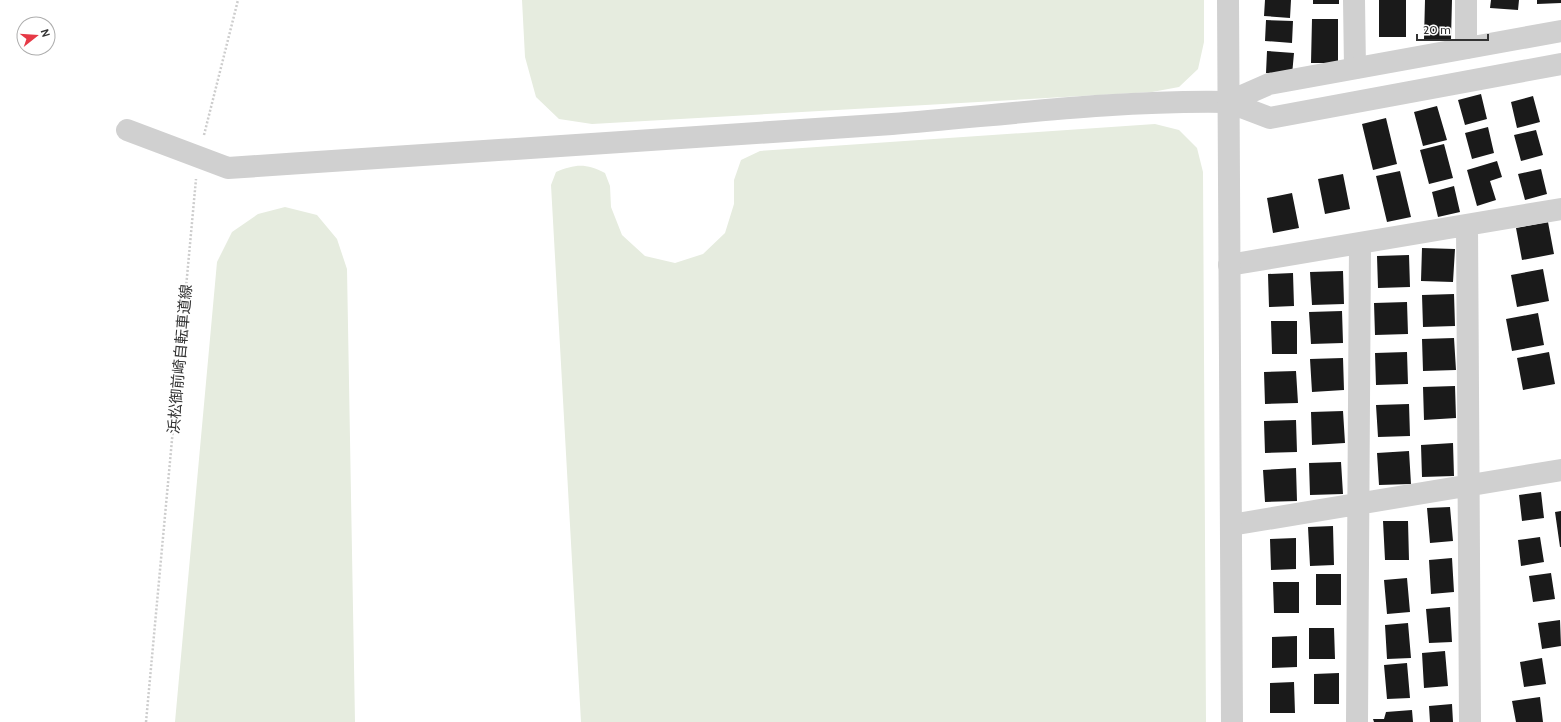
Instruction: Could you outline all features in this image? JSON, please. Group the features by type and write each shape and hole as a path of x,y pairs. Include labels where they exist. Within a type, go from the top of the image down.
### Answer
{"street":[{"path":"1228,0 1232,722"},
{"path":"1354,0 1355,68"},
{"path":"1466,0 1466,48"},
{"path":"1228,102 1269,84 1561,31"},
{"path":"127,130 228,168 886,124 1033,111 1188,101 1228,102 1270,118 1561,64"},
{"path":"1229,265 1561,208"},
{"path":"1467,225 1470,722"},
{"path":"1357,722 1360,243"},
{"path":"1231,525 1561,470"}],"path":[{"name":"浜松御前崎自転車道線","path":"146,722 199,158 238,0"}],"shaded area":[{"path":"522,0 1204,0 1204,42 1198,69 1179,87 1152,92 592,124 559,119 536,97 525,57"},
{"path":"1155,124 1179,130 1197,148 1203,172 1206,722 581,722 551,185 556,172 569,167 586,166 605,173 610,186 611,207 622,235 645,256 675,263 703,254 725,233 734,204 734,180 741,160 760,151"},
{"path":"285,207 317,215 337,239 347,269 355,722 175,722 217,262 232,232 258,214"}],"building":[{"path":"1265,0 1291,0 1290,18 1264,16"},
{"path":"1313,0 1339,0 1339,4 1313,4"},
{"path":"1379,0 1406,0 1406,37 1379,37"},
{"path":"1425,0 1452,0 1451,39 1424,39"},
{"path":"1491,0 1519,0 1518,10 1490,8"},
{"path":"1537,0 1561,0 1561,3 1537,4"},
{"path":"1312,19 1338,19 1338,63 1311,63"},
{"path":"1266,20 1293,21 1292,43 1265,41"},
{"path":"1267,51 1294,53 1292,75 1266,73"},
{"path":"1481,94 1487,119 1465,125 1458,100"},
{"path":"1533,96 1540,122 1517,128 1511,102"},
{"path":"1437,106 1447,140 1423,146 1414,112"},
{"path":"1386,118 1397,164 1373,170 1362,124"},
{"path":"1488,127 1494,153 1472,159 1465,133"},
{"path":"1536,130 1543,155 1521,161 1514,135"},
{"path":"1444,144 1453,178 1429,184 1420,150"},
{"path":"1497,161 1502,177 1490,181 1496,200 1477,206 1467,170"},
{"path":"1541,169 1547,194 1525,200 1518,174"},
{"path":"1400,171 1411,217 1387,222 1376,176"},
{"path":"1343,174 1350,209 1325,214 1318,179"},
{"path":"1454,186 1460,212 1438,217 1432,192"},
{"path":"1292,193 1299,228 1273,233 1267,198"},
{"path":"1548,222 1554,254 1522,260 1516,228"},
{"path":"1422,248 1455,249 1453,282 1421,281"},
{"path":"1409,255 1410,287 1378,288 1377,256"},
{"path":"1543,269 1549,301 1517,307 1511,275"},
{"path":"1343,271 1344,304 1312,305 1310,272"},
{"path":"1293,273 1294,306 1269,307 1268,274"},
{"path":"1454,294 1455,326 1423,327 1422,295"},
{"path":"1407,302 1408,334 1375,335 1374,303"},
{"path":"1342,311 1343,343 1311,344 1309,312"},
{"path":"1538,313 1544,345 1512,351 1506,319"},
{"path":"1271,321 1297,321 1297,354 1272,354"},
{"path":"1454,338 1456,370 1423,371 1422,339"},
{"path":"1407,352 1408,384 1376,385 1375,353"},
{"path":"1549,352 1555,384 1523,390 1517,358"},
{"path":"1343,358 1344,390 1312,392 1310,359"},
{"path":"1296,371 1298,403 1265,404 1264,372"},
{"path":"1455,386 1456,418 1424,420 1423,387"},
{"path":"1409,404 1410,436 1378,437 1376,405"},
{"path":"1343,411 1345,443 1312,445 1311,412"},
{"path":"1296,420 1297,452 1265,453 1264,421"},
{"path":"1453,443 1454,476 1422,477 1421,445"},
{"path":"1409,451 1411,484 1379,485 1377,453"},
{"path":"1341,462 1343,494 1310,495 1309,463"},
{"path":"1296,468 1297,501 1265,502 1263,470"},
{"path":"1541,492 1544,518 1522,521 1519,495"},
{"path":"1450,507 1453,541 1430,543 1427,508"},
{"path":"1561,511 1561,547 1560,547 1555,512"},
{"path":"1383,521 1408,521 1409,560 1385,560"},
{"path":"1333,526 1334,565 1310,566 1308,527"},
{"path":"1540,537 1544,562 1521,566 1518,540"},
{"path":"1296,538 1296,569 1271,570 1270,539"},
{"path":"1452,558 1454,592 1431,594 1429,560"},
{"path":"1551,573 1555,599 1533,602 1529,576"},
{"path":"1316,574 1341,574 1341,605 1316,605"},
{"path":"1407,578 1410,612 1387,614 1384,580"},
{"path":"1273,582 1299,582 1299,613 1274,613"},
{"path":"1450,607 1452,642 1429,643 1426,609"},
{"path":"1560,620 1561,646 1542,649 1538,623"},
{"path":"1408,623 1411,658 1387,659 1385,625"},
{"path":"1309,628 1334,628 1335,659 1309,659"},
{"path":"1297,636 1297,667 1272,668 1272,637"},
{"path":"1445,651 1448,686 1424,688 1422,653"},
{"path":"1542,658 1546,684 1524,687 1520,662"},
{"path":"1407,663 1410,698 1387,699 1384,665"},
{"path":"1339,673 1339,704 1314,704 1314,674"},
{"path":"1294,682 1295,713 1270,713 1270,683"},
{"path":"1540,697 1543,722 1516,722 1512,701"},
{"path":"1452,704 1453,722 1430,722 1429,706"},
{"path":"1412,710 1413,722 1374,722 1373,719 1384,719 1386,712"}]}
